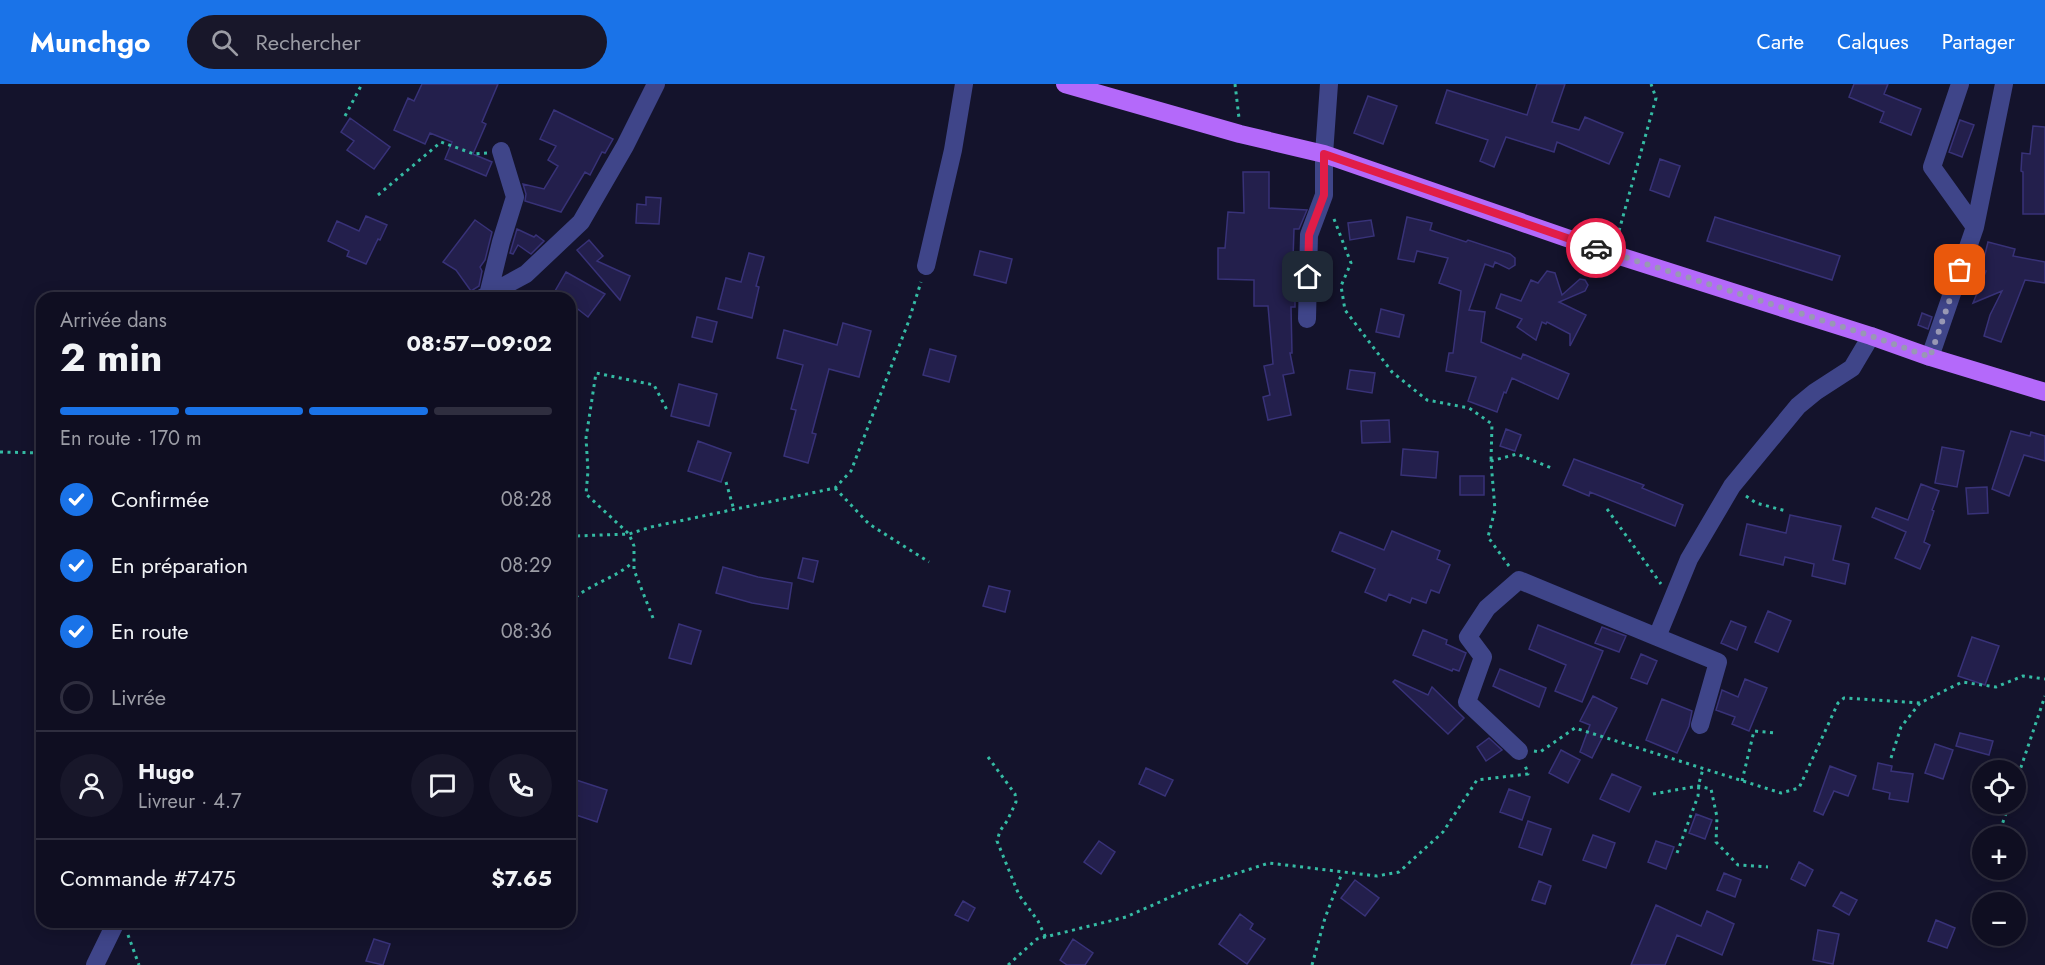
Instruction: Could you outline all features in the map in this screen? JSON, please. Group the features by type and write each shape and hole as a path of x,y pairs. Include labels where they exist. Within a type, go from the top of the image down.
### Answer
{"main road":[{"path":"1065,84 1240,134 1324,154 1613,254 2045,392"}],"street":[{"path":"494,292 526,274 581,222 625,146 656,84"},
{"path":"926,266 953,150 964,84"},
{"path":"1307,320 1309,235 1324,195 1324,154 1329,84"},
{"path":"1960,84 1932,167 1976,227"},
{"path":"1930,357 1976,227 2004,84"},
{"path":"486,292 515,197 501,151"},
{"path":"1656,637 1689,559 1732,486 1798,406 1852,368 1871,336"},
{"path":"1519,751 1467,702 1483,657 1468,637 1487,608 1519,580 1718,662 1700,725"},
{"path":"95,965 121,928"}],"path":[{"path":"345,116 362,84"},
{"path":"1235,84 1240,134"},
{"path":"1613,254 1656,98 1651,84"},
{"path":"378,195 441,142 474,154 501,151"},
{"path":"1324,195 1351,263 1341,286 1345,310 1392,372 1427,400 1469,408 1492,424 1491,461 1495,510 1488,537 1519,580"},
{"path":"576,536 629,534 651,527 835,488 851,471 908,323 926,266"},
{"path":"653,618 634,570 634,546 629,534 586,494 588,471 586,438 596,373 654,385 667,410"},
{"path":"0,452 36,453"},
{"path":"1491,461 1517,454 1554,469"},
{"path":"726,482 734,510"},
{"path":"1732,486 1756,503 1786,511"},
{"path":"835,488 869,524 929,562"},
{"path":"1607,509 1673,600"},
{"path":"576,596 598,582 625,570 633,562"},
{"path":"1891,758 1901,727 1920,703 1962,682 1996,687 2023,676 2045,679"},
{"path":"2023,760 2045,696"},
{"path":"1008,965 1036,939 1126,917 1191,888 1269,862 1377,876 1399,872 1443,832 1478,780 1528,774 1519,751 1540,752 1575,728 1781,793 1799,788 1838,703 1844,698 1920,703"},
{"path":"1742,781 1754,731 1775,733"},
{"path":"988,757 1015,794 1016,802 997,841 1019,895 1038,921 1046,938"},
{"path":"1677,853 1698,796 1698,786 1703,769"},
{"path":"1653,794 1698,786 1710,789 1717,817 1716,842 1738,865 1768,867"},
{"path":"1312,965 1325,918 1342,873"},
{"path":"121,928 139,965"}],"building":[{"path":"422,84 498,84 482,122 486,124 473,154 492,162 486,176 445,159 452,142 430,133 425,144 394,130 408,98 414,101"},
{"path":"1537,84 1565,84 1552,122 1579,130 1585,117 1623,133 1609,164 1557,142 1554,152 1506,137 1494,167 1480,161 1488,140 1436,123 1447,90 1527,115"},
{"path":"1854,84 1888,84 1884,94 1921,109 1911,135 1880,122 1884,112 1849,97"},
{"path":"1368,96 1397,106 1383,144 1354,133"},
{"path":"554,110 613,139 605,153 602,152 590,175 585,172 561,212 525,201 526,194 523,184 544,189 558,166 548,160 556,146 540,139"},
{"path":"350,118 390,147 374,169 347,150 354,141 341,132"},
{"path":"1960,120 1974,125 1962,157 1949,152"},
{"path":"2033,126 2045,127 2045,214 2023,214 2022,153 2030,154"},
{"path":"1660,159 1680,166 1669,197 1650,190"},
{"path":"1243,172 1269,172 1269,208 1307,210 1299,229 1294,229 1292,290 1295,290 1295,307 1291,307 1292,353 1290,353 1294,373 1283,375 1291,415 1268,420 1263,397 1270,395 1264,366 1273,364 1268,306 1254,306 1254,280 1218,279 1218,248 1225,248 1228,212 1244,213"},
{"path":"646,197 661,198 659,224 636,223 637,204 646,205"},
{"path":"366,216 387,225 366,264 347,256 349,251 328,241 337,221 359,231"},
{"path":"1407,217 1432,223 1430,230 1466,242 1468,240 1510,254 1515,258 1515,265 1509,269 1495,262 1493,267 1485,264 1469,310 1485,312 1481,342 1521,359 1523,354 1569,374 1558,399 1512,378 1497,412 1468,401 1476,377 1446,371 1449,353 1453,353 1461,291 1439,283 1448,258 1417,251 1414,262 1398,259"},
{"path":"1715,217 1840,256 1832,280 1707,241"},
{"path":"475,220 492,232 485,260 480,267 482,271 479,286 471,291 456,270 443,262"},
{"path":"1371,220 1374,236 1350,240 1348,223"},
{"path":"517,229 534,237 536,235 544,241 531,254 518,245 513,254 510,253"},
{"path":"589,240 603,256 597,261 630,276 620,300 577,250"},
{"path":"1988,242 2015,249 2013,256 2045,262 2045,283 2025,280 2001,342 1984,336 1990,315 2002,291 1973,303 1986,271 1981,270"},
{"path":"980,251 1012,259 1006,283 974,275"},
{"path":"749,253 764,257 756,286 759,287 752,318 718,309 726,278 741,282"},
{"path":"1547,271 1555,273 1562,295 1580,279 1585,280 1588,285 1585,291 1559,302 1586,315 1570,346 1570,334 1547,322 1546,324 1542,322 1536,340 1517,327 1522,319 1496,308 1501,294 1521,301 1531,280 1538,283"},
{"path":"566,272 605,294 588,317 576,308 576,292 554,292"},
{"path":"1381,309 1404,315 1399,337 1376,332"},
{"path":"1922,313 1932,317 1928,329 1918,325"},
{"path":"697,317 717,322 712,342 692,337"},
{"path":"843,323 871,331 859,377 829,369 812,433 816,434 808,463 784,456 796,410 791,409 803,365 777,358 784,330 837,345"},
{"path":"930,349 956,356 949,382 923,375"},
{"path":"1350,370 1375,373 1372,393 1347,389"},
{"path":"679,384 717,394 709,426 671,416"},
{"path":"1389,420 1390,442 1362,443 1361,421"},
{"path":"1506,429 1521,435 1515,451 1500,446"},
{"path":"2011,431 2030,436 2031,432 2045,436 2045,461 2024,455 2009,496 1992,489"},
{"path":"698,441 731,453 721,482 688,471"},
{"path":"1942,447 1964,451 1957,487 1935,483"},
{"path":"1403,449 1438,452 1436,478 1401,475"},
{"path":"1574,459 1644,485 1642,488 1683,505 1675,526 1590,492 1589,496 1563,485"},
{"path":"1460,476 1484,476 1484,495 1460,495"},
{"path":"1921,484 1939,491 1924,542 1930,545 1920,569 1895,558 1906,532 1872,517 1876,508 1908,520"},
{"path":"1987,487 1988,513 1968,514 1966,488"},
{"path":"1790,515 1841,526 1833,560 1849,564 1845,584 1812,576 1814,564 1785,557 1783,565 1740,555 1747,524 1786,533"},
{"path":"1392,531 1440,551 1437,559 1450,565 1439,593 1431,590 1426,603 1412,598 1410,603 1389,594 1386,601 1365,592 1375,569 1332,551 1340,532 1384,550"},
{"path":"803,558 818,561 813,582 798,578"},
{"path":"723,567 758,577 792,583 788,609 752,603 716,593"},
{"path":"989,586 1010,591 1005,612 983,606"},
{"path":"1768,611 1791,621 1778,652 1755,642"},
{"path":"1731,621 1746,627 1737,650 1721,643"},
{"path":"679,624 701,631 691,664 669,658"},
{"path":"1538,625 1603,651 1582,702 1555,691 1566,665 1529,649"},
{"path":"1602,627 1626,636 1619,652 1595,643"},
{"path":"1423,630 1447,640 1446,644 1466,653 1459,671 1453,669 1452,671 1413,655"},
{"path":"1972,637 1999,646 1985,685 1958,676"},
{"path":"1641,654 1657,661 1647,684 1631,678"},
{"path":"1500,669 1546,688 1539,707 1493,686"},
{"path":"1745,679 1767,688 1749,731 1732,724 1735,717 1716,710 1722,690 1738,697"},
{"path":"1395,680 1428,695 1432,687 1464,718 1448,734 1393,682"},
{"path":"1593,696 1617,708 1592,758 1580,752 1590,725 1580,721"},
{"path":"1662,699 1692,711 1689,726 1677,753 1646,740"},
{"path":"1960,733 1993,741 1989,755 1956,746"},
{"path":"1489,738 1502,750 1486,761 1477,747"},
{"path":"1935,744 1953,750 1943,779 1925,773"},
{"path":"1561,750 1580,760 1568,783 1549,773"},
{"path":"1878,763 1892,766 1891,771 1913,774 1908,802 1889,799 1890,793 1873,789"},
{"path":"1830,766 1856,776 1848,796 1834,791 1823,815 1814,811"},
{"path":"1146,768 1173,780 1165,796 1139,784"},
{"path":"1612,774 1641,787 1629,812 1600,799"},
{"path":"576,780 607,790 597,822 576,815"},
{"path":"1509,789 1530,797 1522,820 1500,812"},
{"path":"1696,814 1712,820 1705,839 1689,833"},
{"path":"1528,821 1551,829 1542,855 1519,847"},
{"path":"1593,835 1615,843 1606,868 1583,860"},
{"path":"1099,841 1115,852 1101,874 1084,862"},
{"path":"1656,841 1674,847 1666,869 1648,862"},
{"path":"1799,862 1813,870 1805,886 1791,879"},
{"path":"1724,873 1741,880 1735,897 1717,890"},
{"path":"1355,880 1379,898 1365,916 1341,898"},
{"path":"1539,881 1551,886 1545,904 1532,900"},
{"path":"1841,892 1857,900 1849,915 1833,906"},
{"path":"963,901 975,908 968,921 955,915"},
{"path":"1656,905 1701,926 1707,911 1734,924 1722,955 1677,935 1665,965 1631,965"},
{"path":"1240,914 1253,924 1250,929 1265,939 1247,964 1219,944"},
{"path":"1936,920 1955,928 1947,948 1928,941"},
{"path":"1818,930 1839,934 1833,964 1813,960"},
{"path":"374,939 390,944 383,965 366,961"},
{"path":"1073,939 1093,953 1085,965 1067,965 1060,960"}],"way so far":[{"path":"1596,248 1930,357 1960,270"}],"route":[{"path":"1308,277 1309,235 1324,195 1324,154 1596,248"}]}
